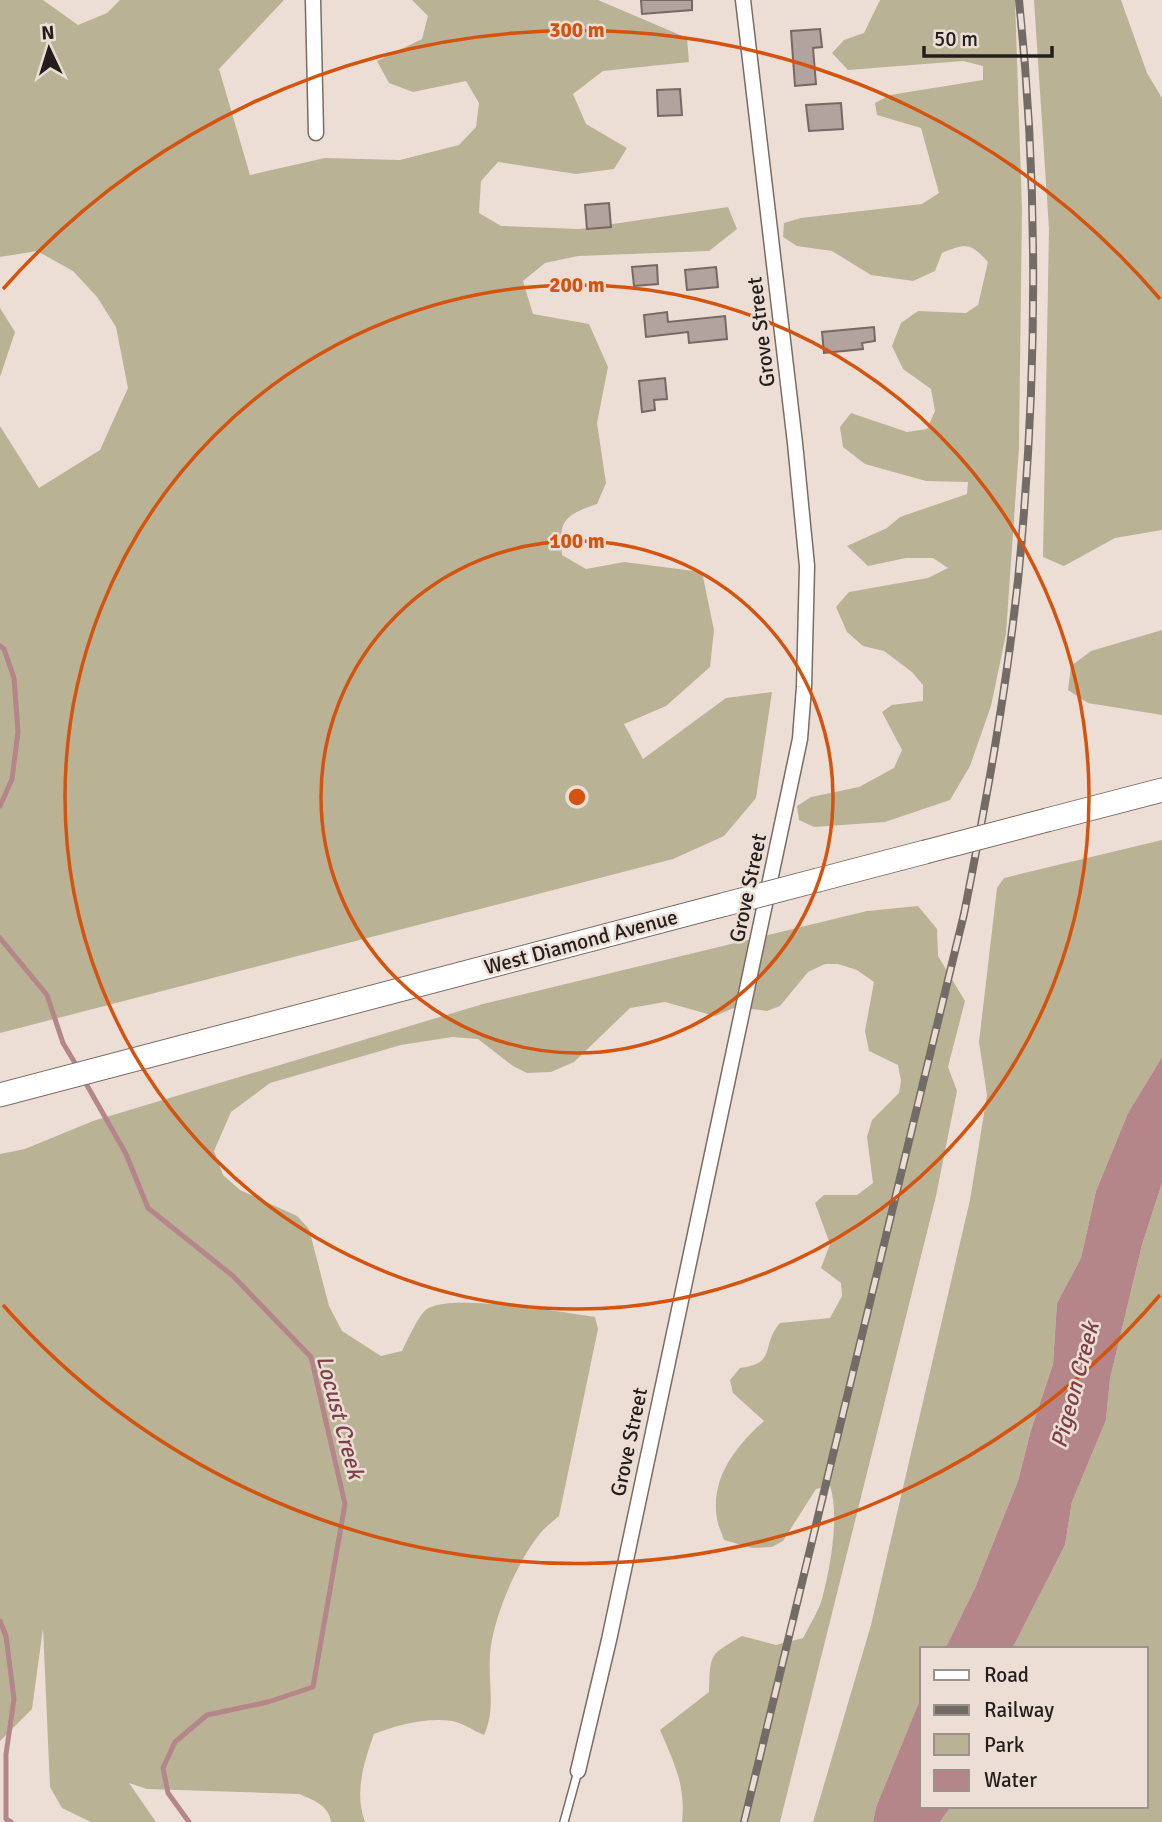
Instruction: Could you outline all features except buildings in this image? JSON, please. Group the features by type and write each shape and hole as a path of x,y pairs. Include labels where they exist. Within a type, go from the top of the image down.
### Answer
{"main road":[{"name":"West Diamond Avenue","path":"0,1095 1162,790"}],"street":[{"path":"313,0 316,133"},
{"name":"Grove Street","path":"578,1771 609,1640 800,739 807,566 743,0"}],"lane":[{"path":"564,1822 578,1771"}],"green space":[{"path":"0,0 43,0 78,25 107,13 120,0 284,0 219,69 250,175 325,158 400,160 459,145 476,127 479,103 466,81 413,92 389,83 377,61 422,39 428,16 412,0 598,0 687,38 689,62 603,71 573,94 586,124 627,148 614,169 576,174 498,162 481,181 479,213 501,226 579,229 728,207 737,229 709,251 578,256 545,263 523,281 533,314 589,324 608,367 597,423 606,483 597,504 577,512 566,521 561,534 562,555 586,569 624,562 702,572 714,630 710,667 666,706 624,724 643,759 726,698 772,692 756,798 724,836 673,859 0,1033 0,426 39,488 100,450 128,388 116,327 97,297 73,271 37,251 0,257"},
{"path":"880,0 1015,0 1022,209 1019,447 1006,634 991,706 970,766 950,800 885,822 814,827 799,820 797,806 811,797 859,787 894,768 902,750 882,712 892,705 923,701 923,685 912,672 884,651 863,646 847,632 836,607 849,592 928,578 948,568 933,558 906,558 868,566 847,546 887,528 900,517 967,494 968,482 926,481 865,464 843,447 840,427 851,413 907,432 927,429 935,411 931,389 903,369 892,346 901,323 918,311 966,313 978,305 988,262 977,251 963,246 942,253 935,271 913,281 871,275 832,251 797,246 783,237 784,223 801,218 922,204 939,193 921,128 877,115 875,103 890,95 983,80 983,66 963,61 848,70 832,53 844,40 864,33"},
{"path":"1034,0 1121,0 1147,73 1162,98 1162,530 1115,538 1064,566 1043,557 1049,229"},
{"path":"0,308 15,332 0,377"},
{"path":"1162,630 1162,715 1088,703 1068,690 1071,666 1091,651"},
{"path":"1162,840 1162,1057 1128,1113 1096,1191 1081,1258 1057,1303 1053,1364 1031,1430 1018,1481 975,1588 946,1647 920,1647 920,1700 876,1807 873,1822 813,1822 871,1625 970,1200 987,1095 979,1042 997,888 1004,878"},
{"path":"918,906 937,929 938,956 965,1001 948,1067 957,1091 936,1196 780,1822 682,1822 680,1785 660,1730 709,1692 711,1662 723,1648 742,1636 776,1645 803,1638 818,1609 825,1587 834,1527 830,1486 816,1489 783,1541 772,1547 752,1548 724,1540 716,1504 717,1490 727,1464 744,1441 764,1421 733,1393 730,1380 740,1368 752,1366 764,1358 774,1331 780,1323 830,1318 842,1296 841,1283 821,1268 830,1244 815,1203 824,1195 857,1195 873,1183 867,1137 872,1120 899,1093 901,1081 898,1065 869,1051 865,1031 874,982 857,970 838,964 825,964 808,972 780,1006 767,1011 736,1007 715,1016 665,1002 630,1008 574,1062 551,1072 527,1073 513,1066 478,1039 452,1037 401,1045 270,1083 231,1112 214,1151 223,1175 240,1190 297,1216 309,1229 329,1306 342,1331 381,1356 402,1351 424,1312 439,1305 508,1305 595,1317 598,1329 559,1516 543,1530 522,1560 495,1625 490,1655 490,1716 484,1735 460,1723 442,1720 412,1723 374,1734 360,1789 365,1822 331,1822 324,1807 299,1794 147,1789 129,1783 156,1822 91,1822 62,1808 50,1787 43,1628 32,1709 0,1741 0,1154 25,1149 93,1121 483,1004 867,911"},
{"path":"1162,1183 1162,1822 940,1822 950,1808 1148,1808 1148,1647 1013,1647 1065,1545 1072,1502 1106,1420 1110,1379 1142,1245"}],"water":[{"name":"Pigeon Creek","path":"1162,1057 1162,1183 1142,1245 1110,1379 1106,1420 1072,1502 1065,1545 1013,1647 946,1647 975,1588 1018,1481 1031,1430 1053,1364 1057,1303 1081,1258 1096,1191 1128,1113"},
{"path":"920,1700 920,1808 950,1808 940,1822 873,1822 876,1807"}],"waterway":[{"name":"Locust Creek","path":"0,646 4,649 14,678 18,732 12,779 0,806"},
{"name":"Locust Creek","path":"0,938 47,995 63,1043 78,1068"},
{"name":"Locust Creek","path":"84,1080 126,1154 148,1208 233,1276 311,1357 345,1504 313,1687 268,1702 207,1715 175,1742 163,1768 168,1793 189,1822"},
{"name":"Locust Creek","path":"0,1621 6,1636 14,1699 6,1754 6,1819 11,1822"}],"railway":[{"path":"744,1822 964,914 1001,706 1018,580 1032,363 1030,145 1019,0"}]}
